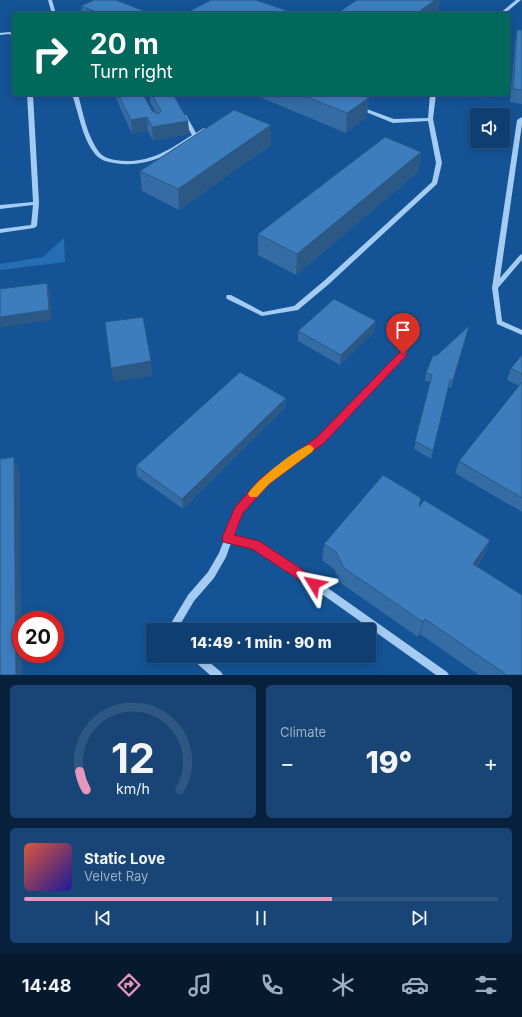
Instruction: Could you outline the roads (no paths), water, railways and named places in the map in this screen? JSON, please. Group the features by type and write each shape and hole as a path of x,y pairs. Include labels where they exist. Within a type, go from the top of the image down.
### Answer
{"lane":[{"path":"50,0 53,12"},
{"path":"504,12 519,0"},
{"path":"0,34 12,34"},
{"path":"0,231 34,226 36,203 30,96"},
{"path":"76,96 92,144 97,154 106,160 120,164 134,164 162,156 209,127"},
{"path":"229,297 262,314 296,308 327,282 435,183 439,162 430,119 433,96"},
{"path":"352,105 393,121 430,119"},
{"path":"180,109 195,135"},
{"path":"522,119 520,120 494,288 499,322 522,333"},
{"path":"0,207 36,203"},
{"path":"494,288 522,256"},
{"path":"176,623 191,598 211,575 223,554 227,538 239,510 265,481 321,440 403,354"},
{"path":"227,538 255,545 288,565 444,675"},
{"path":"203,663 218,675"}]}
